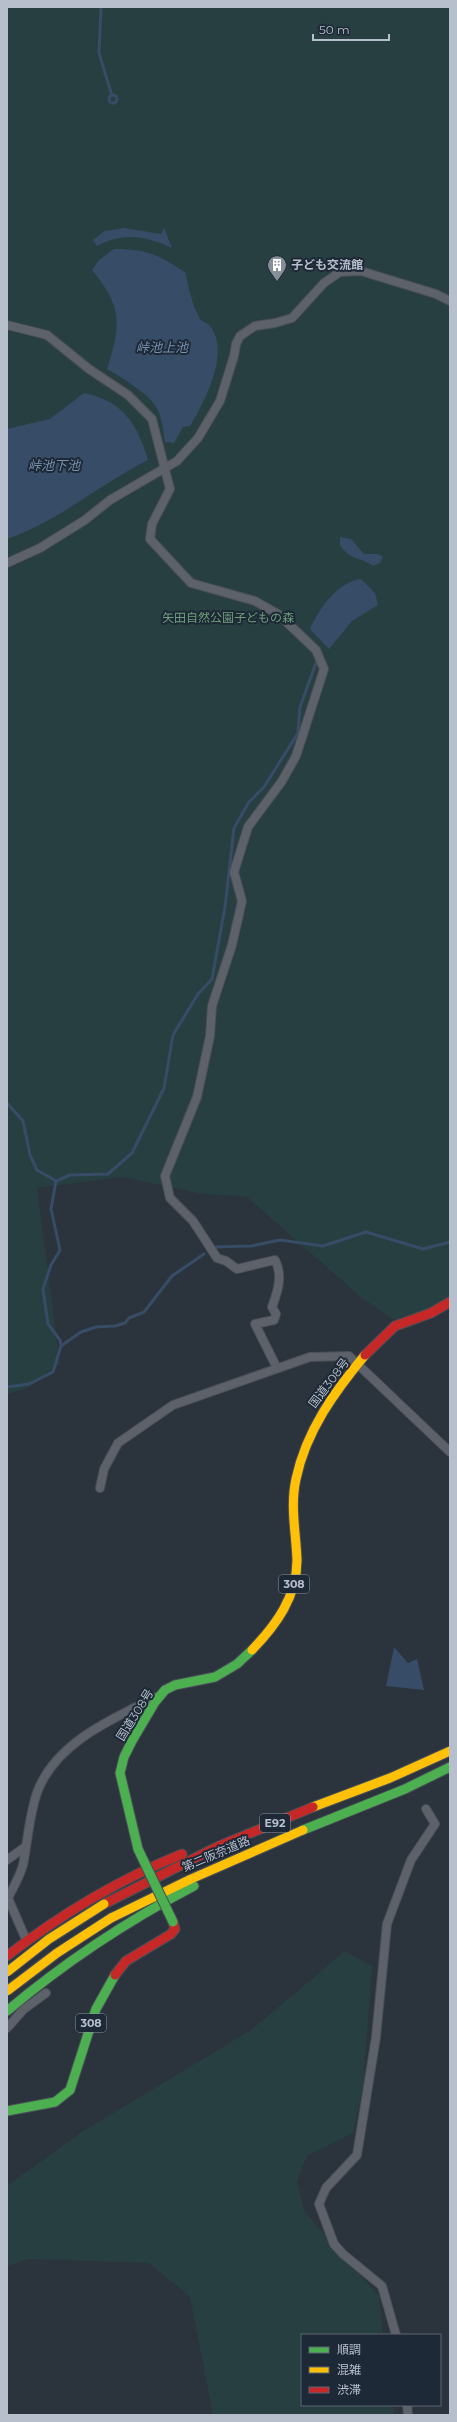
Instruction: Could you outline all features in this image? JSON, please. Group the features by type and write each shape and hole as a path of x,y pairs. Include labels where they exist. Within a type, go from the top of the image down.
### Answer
{"highway":[{"name":"国道308号","path":"7,2111 55,2102 70,2090 96,2008 109,1983 126,1961 171,1934 175,1929 131,1833 128,1812 120,1779 123,1759 159,1696 170,1687 189,1682 204,1681 230,1670 240,1663 279,1618 292,1595 296,1571 293,1499 298,1466 309,1435 323,1409 380,1337 412,1317 428,1314 450,1302"},
{"name":"第二阪奈道路","path":"7,1972 49,1939 104,1904 159,1874 288,1817 391,1779 450,1751"},
{"name":"第二阪奈道路","path":"7,1991 57,1953 111,1918 173,1885 450,1767"},
{"path":"7,1956 74,1908 155,1864 204,1845 288,1817"},
{"path":"7,2011 60,1968 117,1931 178,1894 296,1833"}],"street":[{"path":"7,563 60,536 85,520 110,500 177,461 198,438 220,401 234,356 236,344 240,336 255,326 292,318 324,283 340,272 361,271 436,294 450,302"},
{"path":"7,325 47,335 89,369 128,396 152,419 170,490 152,524 150,539 191,583 255,601 278,614 316,650 324,669 296,756 282,781 248,827 234,872 242,901 232,944 212,1006 210,1036 198,1097 165,1176 170,1198 193,1221 217,1258 226,1261 237,1269 275,1260 280,1270 278,1294 272,1307 276,1314 274,1320 255,1324 277,1368"},
{"path":"100,1488 104,1469 118,1443 173,1405 310,1357 349,1356 450,1452"},
{"path":"24,1935 8,1898 22,1866 39,1789 53,1766 95,1728 159,1696"},
{"path":"396,2334 382,2286 342,2254 334,2244 319,2204 326,2188 357,2155 376,2037 387,1924 411,1860 435,1824 426,1809"},
{"path":"7,1860 25,1847"},
{"path":"7,2028 24,2009 46,1993"}],"green space":[{"name":"矢田自然公園子どもの森","path":"7,7 450,7 450,1302 394,1320 362,1298 247,1197 203,1194 122,1177 37,1188 60,1364 28,1388 7,1394"},
{"path":"345,1951 372,1966 363,2087 353,2133 307,2156 297,2182 305,2212 379,2296 383,2334 301,2334 301,2406 393,2406 394,2415 213,2415 190,2297 149,2263 28,2259 7,2266 7,2186 80,2133 251,2030"}],"water":[{"path":"124,228 161,234 164,228 172,248 144,238 125,237 97,246 93,240 105,231"},
{"name":"峠池上池","path":"114,249 136,250 153,254 186,273 191,297 198,316 209,325 215,336 218,348 217,362 208,391 190,426 183,427 174,443 165,442 159,413 151,400 133,385 107,369 115,340 117,328 116,317 114,306 109,295 92,270 99,260"},
{"name":"峠池下池","path":"84,393 109,402 126,416 139,435 148,460 62,512 7,539 7,429 50,419"},
{"path":"340,537 351,539 364,554 378,554 383,557 380,563 373,566 348,554 340,546"},
{"path":"361,579 375,593 378,605 352,621 329,649 310,629 318,613 337,591 352,581"},
{"path":"394,1647 408,1663 417,1659 424,1690 386,1686"}],"waterway":[{"path":"101,7 99,53 112,96"},
{"path":"111,95 115,95 117,99 115,103 111,103 109,101 109,97 111,95"},
{"path":"7,1387 29,1384 53,1372 61,1346 60,1340 48,1324 43,1289 51,1265 60,1250 51,1209 56,1181 70,1175 108,1174 132,1153 164,1088 173,1035 198,994 212,979 225,907 234,828 249,802 264,787 298,733 300,707 316,663"},
{"path":"7,1103 23,1121 30,1155 37,1170 56,1181"},
{"path":"213,1247 251,1246 280,1240 323,1246 366,1232 423,1249 450,1242"},
{"path":"61,1346 81,1332 96,1327 115,1326 125,1323 129,1318 144,1312 172,1276 204,1254"}],"traffic: fast":[{"path":"138,1849 120,1773 124,1757 132,1741 155,1702 165,1690 175,1685 215,1677 237,1664 252,1650"},
{"path":"303,1830 405,1789 450,1767"},
{"path":"138,1849 173,1922"},
{"path":"7,2011 51,1976 97,1943 145,1913 194,1886"},
{"path":"7,2111 55,2102 70,2090 96,2009 115,1975"}],"traffic: slow":[{"path":"252,1650 269,1631 284,1610 293,1586 297,1560 293,1499 296,1479 307,1444 323,1412 365,1355"},
{"path":"313,1807 390,1778 450,1751"},
{"path":"111,1918 191,1879 303,1830"},
{"path":"7,1972 49,1939 104,1904"},
{"path":"7,1991 57,1953 111,1918"}],"traffic: jam":[{"path":"365,1355 395,1326 431,1313 450,1302"},
{"path":"104,1904 217,1847 313,1807"},
{"path":"7,1956 48,1926 91,1899 135,1875 182,1854"},
{"path":"115,1975 126,1961 171,1934 175,1929 173,1922"}],"place":[{"name":"子ども交流館","path":"277,282"}]}
